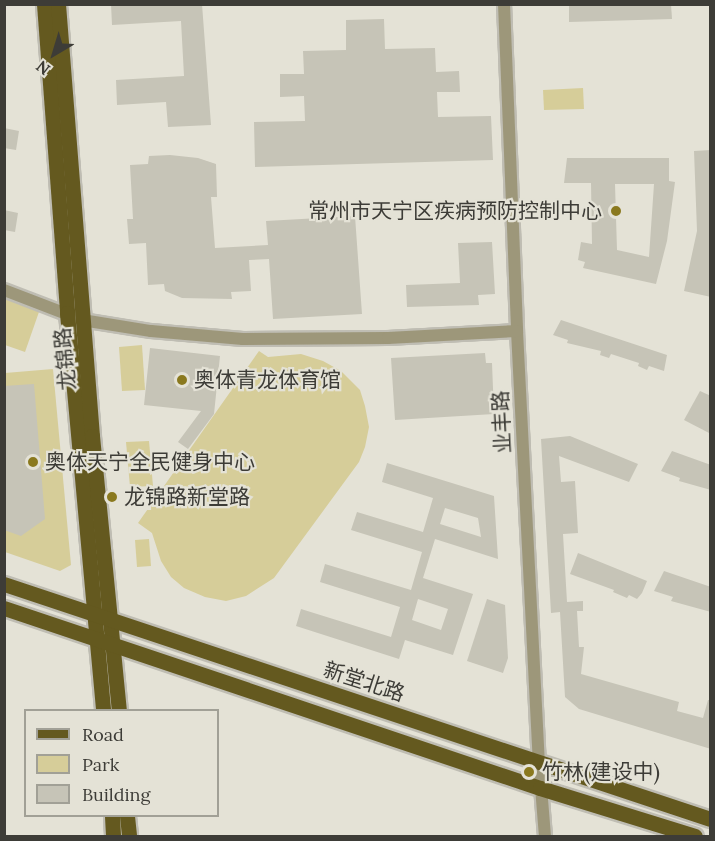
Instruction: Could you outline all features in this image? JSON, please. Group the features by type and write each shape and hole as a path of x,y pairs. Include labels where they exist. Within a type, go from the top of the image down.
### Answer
{"main road":[{"name":"龙锦路","path":"44,4 68,313 104,709"},
{"name":"龙锦路","path":"58,4 82,320 119,709"},
{"name":"新堂北路","path":"4,584 711,819"},
{"name":"新堂北路","path":"4,608 540,788 695,837"},
{"path":"112,817 113,837"},
{"path":"127,817 129,837"}],"street":[{"name":"业丰路","path":"504,4 517,331 540,788 545,837"},
{"path":"4,290 82,320 151,331 243,339 388,338 517,331"}],"green space":[{"path":"583,88 584,109 544,110 543,90"},
{"path":"4,296 40,309 25,352 5,345"},
{"path":"142,345 145,390 122,391 119,347"},
{"path":"259,351 268,357 301,354 323,361 341,371 360,390 369,427 359,462 274,578 246,596 226,601 205,597 184,588 171,577 161,561 152,533 138,523"},
{"name":"奥体天宁全民健身中心","path":"53,369 71,565 60,571 5,552 5,373"},
{"path":"149,441 153,486 130,487 126,442"},
{"path":"149,539 151,566 137,567 135,540"}],"building":[{"path":"111,4 202,4 211,125 168,127 166,102 117,105 116,80 184,76 181,21 112,25"},
{"path":"569,4 671,4 672,19 569,22"},
{"path":"384,19 385,49 435,48 436,72 459,71 460,92 437,92 438,117 491,116 493,160 255,167 254,122 305,121 304,96 280,97 280,74 304,74 303,51 346,50 346,20"},
{"path":"4,128 19,131 16,150 4,148"},
{"path":"711,150 711,297 684,291 697,231 694,151"},
{"path":"170,155 198,158 216,164 217,197 211,197 215,248 268,245 266,221 355,216 362,314 273,319 269,259 249,260 251,291 231,292 232,299 182,298 165,291 164,284 148,285 146,243 129,244 127,219 133,219 130,165 148,164 149,156"},
{"path":"567,158 669,158 669,181 675,182 667,241 656,284 583,268 585,262 578,260 581,242 592,244 591,183 564,183","holes":["615,184 654,184 649,257 617,250"]},
{"path":"4,210 18,213 15,232 4,230"},
{"path":"492,242 495,294 478,295 479,305 407,307 406,285 460,283 458,243"},
{"path":"561,320 667,355 664,371 649,366 647,370 638,366 639,363 611,354 609,358 600,355 601,351 567,343 568,340 553,335"},
{"name":"奥体青龙体育馆","path":"150,348 220,356 214,414 188,449 178,442 201,411 144,405"},
{"path":"485,353 486,363 492,363 494,414 395,420 391,358"},
{"path":"34,384 45,519 21,536 4,530 4,386"},
{"path":"700,391 711,396 711,434 684,420"},
{"path":"570,436 638,464 629,482 559,456 561,482 575,481 578,533 563,534 567,602 583,601 583,611 577,611 579,647 584,647 581,674 679,702 677,711 703,718 708,700 711,700 711,749 579,709 565,697 560,612 551,613 541,439"},
{"path":"672,451 711,465 711,490 679,481 680,478 661,471"},
{"path":"387,463 494,496 498,559 435,539 423,578 473,594 453,655 405,640 399,659 296,626 301,609 391,637 400,607 320,582 325,564 411,590 422,552 351,530 357,512 423,532 433,498 382,482","holes":["445,508 478,518 481,537 440,524","418,599 448,609 441,630 412,620"]},
{"path":"578,553 647,581 642,593 637,599 629,595 627,598 613,592 614,590 570,574"},
{"path":"664,571 711,587 711,612 671,601 673,597 654,591"},
{"path":"487,599 505,605 508,658 503,673 467,661"}],"place":[{"name":"常州市天宁区疾病预防控制中心","path":"616,211"},
{"name":"奥体青龙体育馆","path":"182,380"},
{"name":"奥体天宁全民健身中心","path":"33,462"},
{"name":"龙锦路新堂路","path":"112,497"},
{"name":"竹林(建设中)","path":"529,772"}]}
